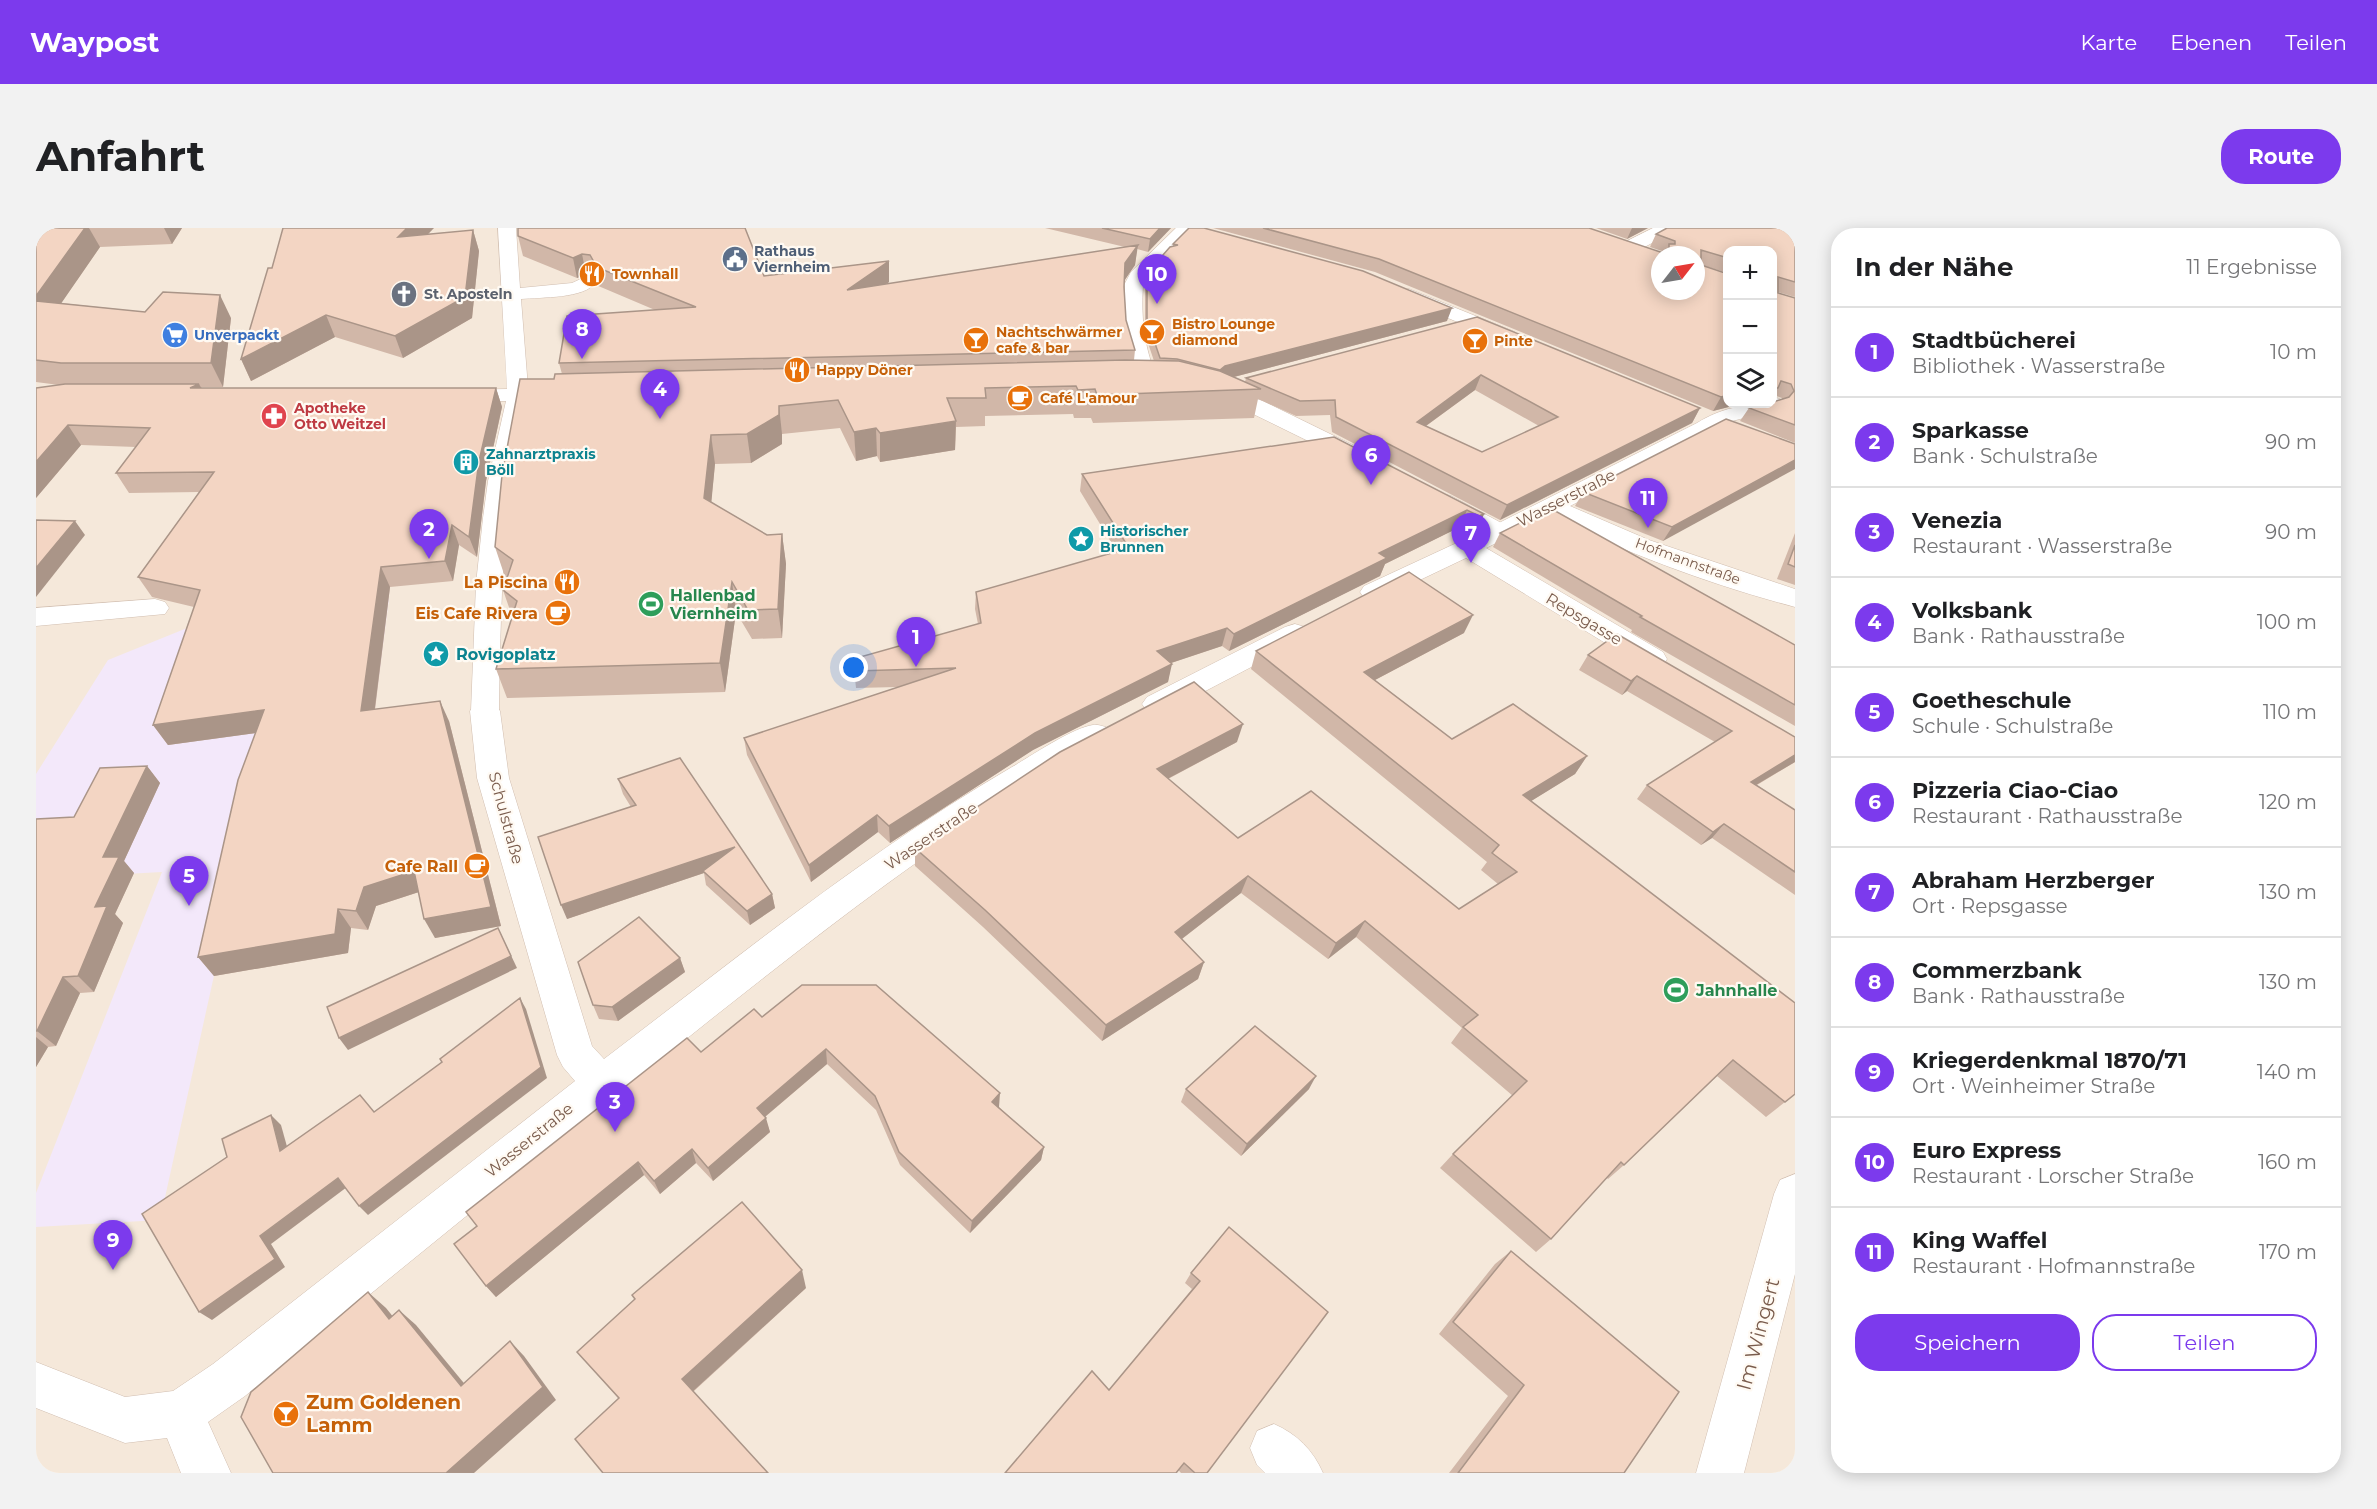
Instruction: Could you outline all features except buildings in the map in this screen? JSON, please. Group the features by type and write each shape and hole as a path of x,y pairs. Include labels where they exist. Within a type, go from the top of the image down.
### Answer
{"street":[{"name":"Schulstraße","path":"507,228 518,395 500,481 495,518 489,584 485,711 493,778 576,1055 602,1082"},
{"path":"1207,234 1185,228 1138,276 1134,285 1130,321 1139,380 1183,383 1222,393 1255,406 1382,469"},
{"path":"1649,255 1622,246 1667,228"},
{"path":"510,295 576,288 587,282"},
{"path":"1388,287 1528,345"},
{"path":"1440,331 1474,322"},
{"path":"1222,393 1230,386 1251,380"},
{"path":"441,396 577,394"},
{"name":"Wasserstraße","path":"1777,402 1795,398"},
{"name":"Wasserstraße","path":"181,1413 229,1380 602,1082 858,886 938,829 1045,760 1332,613 1500,532 1732,413 1752,408"},
{"path":"1690,412 1742,431"},
{"path":"1424,491 1500,532"},
{"name":"Hofmannstraße","path":"1551,506 1580,521 1715,573 1795,598"},
{"name":"Repsgasse","path":"1467,548 1673,671"},
{"path":"36,617 155,609"},
{"name":"Im Wingert","path":"1720,1473 1795,1194"},
{"path":"36,1385 125,1420 181,1413 194,1449 207,1473"}],"shaded area":[{"path":"36,228 1795,228 1795,1473 36,1473"},
{"path":"389,598 372,731 219,953 160,1220 36,1227 36,1193 162,872 89,876 36,984 36,774 108,660 197,624"}],"place":[{"name":"Rathaus Viernheim","path":"735,259"},
{"name":"Townhall","path":"592,274"},
{"name":"St. Aposteln","path":"404,294"},
{"name":"Euro Express","path":"1157,304"},
{"name":"Bistro Lounge diamond","path":"1152,332"},
{"name":"Unverpackt","path":"175,335"},
{"name":"Nachtschwärmer cafe & bar","path":"976,340"},
{"name":"Pinte","path":"1475,341"},
{"name":"Commerzbank","path":"582,359"},
{"name":"Happy Döner","path":"797,370"},
{"name":"Café L'amour","path":"1020,398"},
{"name":"Apotheke Otto Weitzel","path":"274,416"},
{"name":"Volksbank","path":"660,419"},
{"name":"Zahnarztpraxis Böll","path":"466,462"},
{"name":"Pizzeria Ciao-Ciao","path":"1371,485"},
{"name":"King Waffel","path":"1648,528"},
{"name":"Historischer Brunnen","path":"1081,539"},
{"name":"Sparkasse","path":"429,559"},
{"name":"Abraham Herzberger","path":"1471,563"},
{"name":"La Piscina","path":"567,582"},
{"name":"Hallenbad Viernheim","path":"651,604"},
{"name":"Eis Cafe Rivera","path":"558,613"},
{"name":"Rovigoplatz","path":"436,654"},
{"name":"Stadtbücherei","path":"916,667"},
{"name":"Cafe Rall","path":"477,866"},
{"name":"Goetheschule","path":"189,906"},
{"name":"Jahnhalle","path":"1676,990"},
{"name":"Venezia","path":"615,1132"},
{"name":"Kriegerdenkmal 1870/71","path":"113,1270"},
{"name":"Zum Goldenen Lamm","path":"286,1414"}]}
